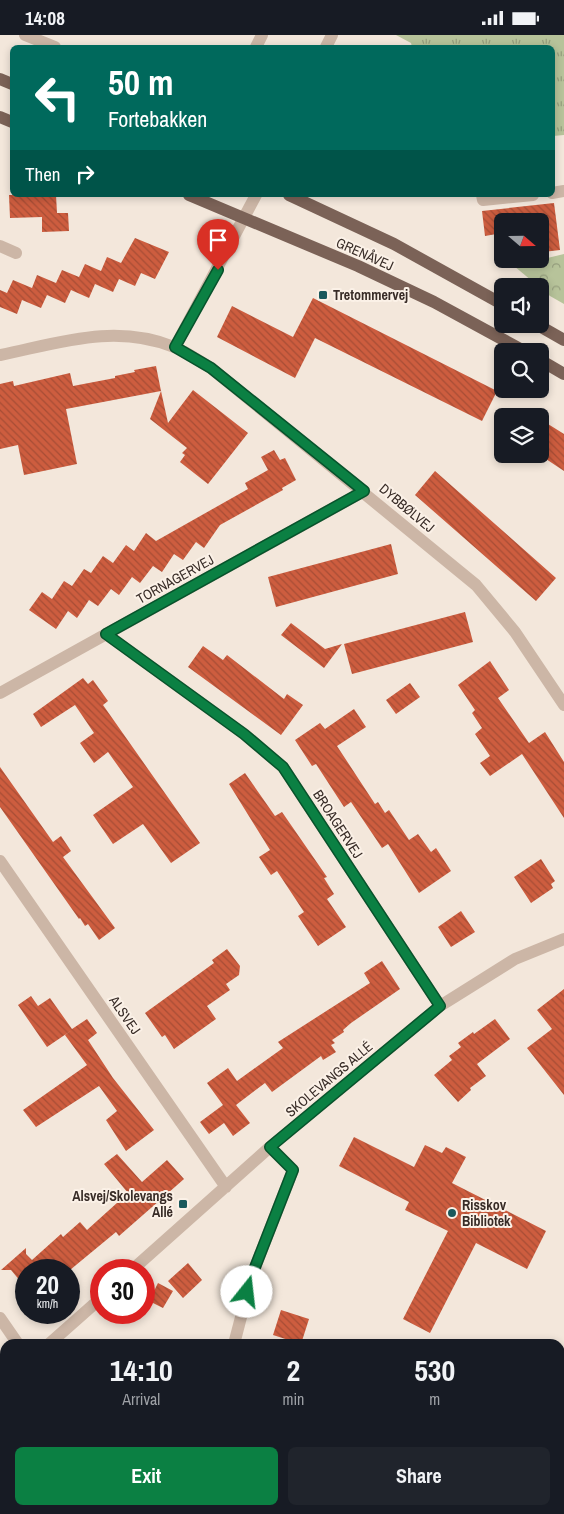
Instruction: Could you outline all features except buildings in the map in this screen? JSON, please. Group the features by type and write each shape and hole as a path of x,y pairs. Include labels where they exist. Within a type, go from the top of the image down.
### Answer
{"main road":[{"name":"GRENÅVEJ","path":"194,197 358,266 434,302 509,343"},
{"name":"GRENÅVEJ","path":"293,197 394,244 494,300"},
{"path":"549,331 564,340"},
{"path":"549,365 564,374"}],"street":[{"path":"25,35 50,45"},
{"path":"0,355 92,336 120,334 148,339 175,347 255,197"},
{"path":"482,197 483,200 513,197"},
{"path":"0,246 16,253"},
{"name":"DYBBØLVEJ","path":"175,347 211,368 364,491 476,585 516,632 564,705"},
{"name":"TORNAGERVEJ","path":"0,693 364,491"},
{"name":"BROAGERVEJ","path":"106,634 244,734 283,767 440,1006"},
{"name":"ALSVEJ","path":"0,861 226,1187"},
{"name":"SKOLEVANGS ALLÉ","path":"144,1259 270,1147 440,1006 515,959 564,939"},
{"path":"235,1339 252,1275 293,1170 270,1147"},
{"path":"55,1339 90,1307"},
{"path":"0,1318 15,1339"}],"green space":[{"path":"396,35 564,35 564,135 555,136 555,45 412,45"},
{"path":"564,254 564,304 549,295 549,278 528,278 516,268 549,268 549,258"}],"place":[{"name":"Tretommervej","path":"323,295"},
{"name":"Alsvej/Skolevangs Allé","path":"183,1204"},
{"name":"Risskov Bibliotek","path":"452,1213"}],"route":[{"path":"218,270 175,347 211,368 364,491 106,634 244,734 283,767 440,1006 270,1147 293,1170 247,1292"}]}
